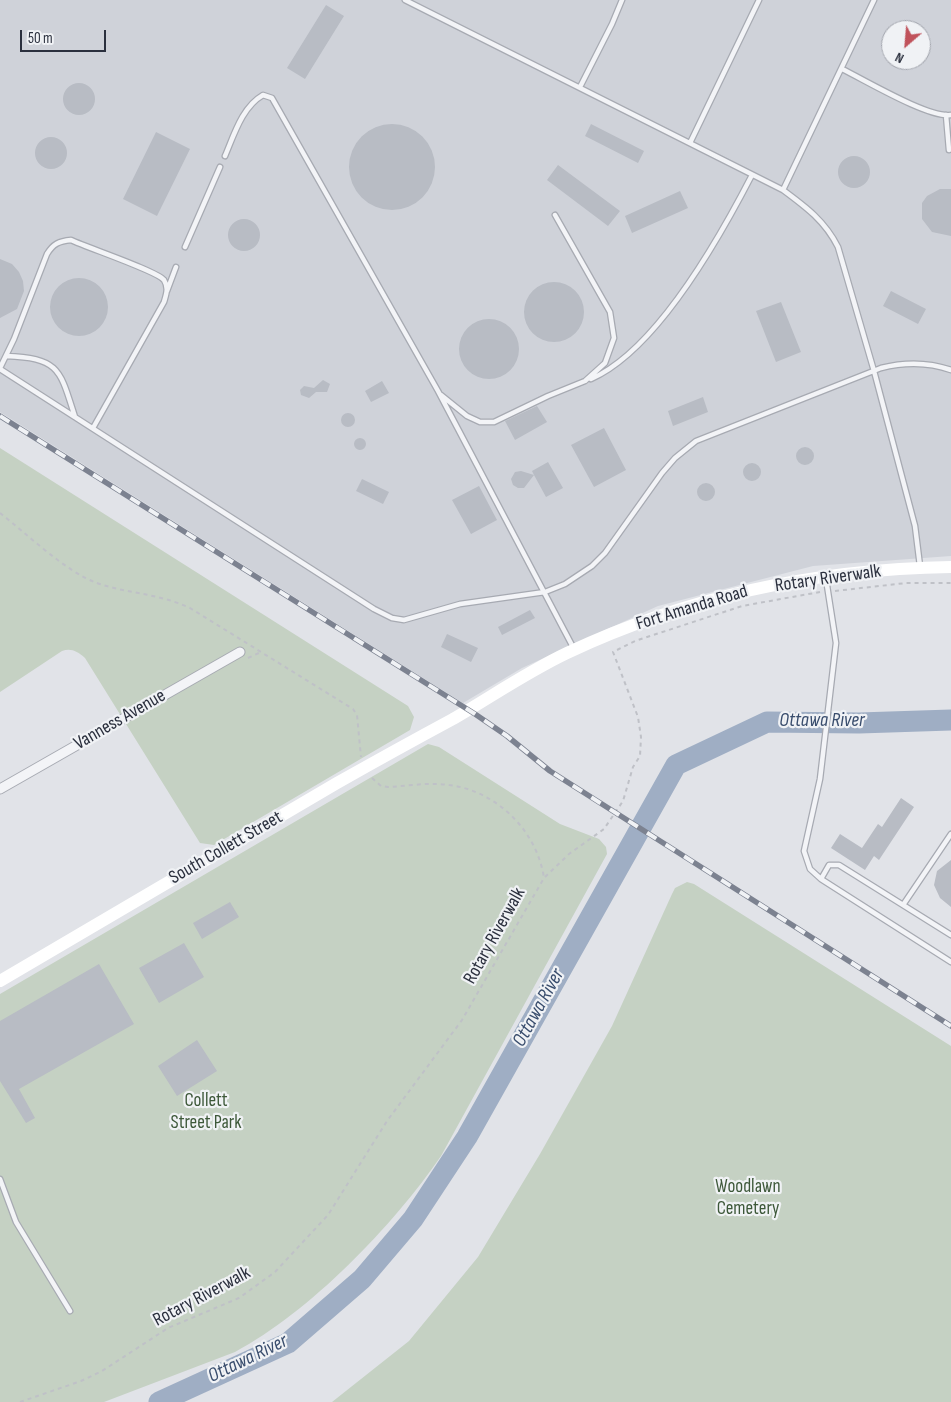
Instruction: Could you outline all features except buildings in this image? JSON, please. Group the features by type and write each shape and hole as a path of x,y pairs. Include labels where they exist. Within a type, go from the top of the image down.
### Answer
{"street":[{"name":"Fort Amanda Road","path":"454,718 500,688 575,650 682,608 750,590 825,575 920,567 951,567"},
{"name":"Vanness Avenue","path":"0,788 240,652"},
{"name":"South Collett Street","path":"0,981 364,768 454,718"}],"lane":[{"path":"405,0 783,190 821,219 838,247 874,371 915,526 920,548 920,567"},
{"path":"580,87 622,0"},
{"path":"690,143 759,0"},
{"path":"783,190 874,0"},
{"path":"842,69 918,107 949,115 949,150"},
{"path":"224,156 244,115 254,100 263,95 272,98 438,391 575,650"},
{"path":"185,247 220,167"},
{"path":"438,391 467,416 487,423 501,420 614,366 654,326 707,256 752,175"},
{"path":"555,215 603,297 613,327 614,338 608,356 599,370 585,381"},
{"path":"168,291 164,280 150,271 71,240 60,241 52,246 47,254 0,368 392,618 404,620 460,604 545,592 565,584 592,566 605,553 662,473 675,458 696,441 874,371 897,364 932,364 951,370"},
{"path":"93,428 144,339 168,291 176,267"},
{"path":"6,356 37,359 45,361 54,368 64,384 76,417"},
{"path":"825,575 836,643 820,779 804,851 810,868 821,879 951,962"},
{"path":"903,905 951,834"},
{"path":"821,879 827,867 835,864 951,935"},
{"path":"0,1179 16,1222 70,1311"}],"path":[{"path":"0,513 84,577 109,587 169,598 190,608 353,709 356,715 364,768 381,786 452,785 491,800 507,810 523,828 542,863 544,878"},
{"name":"Rotary Riverwalk","path":"20,1402 88,1377 168,1328 239,1298 256,1287 292,1255 328,1215 387,1121 462,1020 544,878 569,854 604,829 623,801 633,767 640,756 642,738 638,717 613,652 635,641 742,606 828,592 906,583 951,583"}],"shaded area":[{"path":"0,0 951,0 951,556 813,566 658,606 522,668 463,703 0,412"}],"green space":[{"path":"0,448 408,706 414,717 410,730 214,845 200,843 85,658 71,650 62,651 0,692"},
{"name":"Collett Street Park","path":"428,744 439,747 560,824 599,839 606,847 607,854 441,1156 399,1211 348,1265 292,1314 235,1352 104,1402 0,1402 0,994"},
{"name":"Woodlawn Cemetery","path":"687,882 694,884 951,1046 951,1402 332,1402 409,1341 478,1257 540,1154 612,1026 675,888"}],"waterway":[{"name":"Ottawa River","path":"159,1402 288,1343 362,1279 413,1219 467,1137 676,765 767,722 859,723 951,720"}],"railway":[{"path":"0,416 475,714 507,736 550,771 951,1026"}]}
